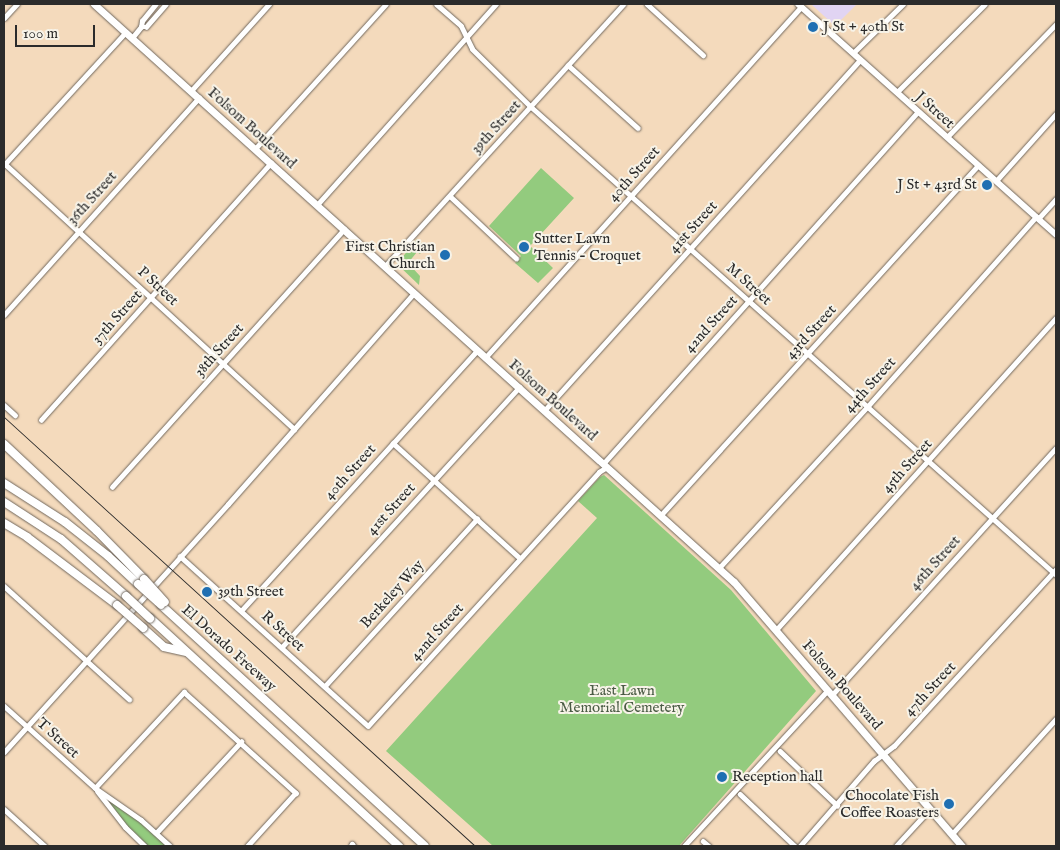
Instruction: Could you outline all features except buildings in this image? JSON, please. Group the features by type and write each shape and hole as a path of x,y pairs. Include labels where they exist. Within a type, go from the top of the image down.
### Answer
{"highway":[{"path":"4,444 97,531 141,582"},
{"path":"4,483 65,522 141,582"},
{"name":"El Dorado Freeway","path":"4,502 61,539 126,596 399,846"},
{"path":"4,524 27,536 117,605 164,647 188,653"},
{"name":"El Dorado Freeway","path":"141,582 425,846"}],"main road":[{"name":"Folsom Boulevard","path":"94,4 743,591 962,846"},
{"name":"J Street","path":"799,5 1056,235"}],"street":[{"path":"4,18 17,4"},
{"path":"132,38 141,27 142,21 156,4"},
{"path":"141,27 146,27 166,4"},
{"path":"191,91 269,4"},
{"path":"255,149 386,4"},
{"name":"M Street","path":"436,4 461,26 472,49 531,107 1055,572"},
{"path":"317,205 496,4"},
{"name":"39th Street","path":"385,266 623,4"},
{"path":"647,4 703,55"},
{"path":"853,53 902,4"},
{"path":"897,92 986,4"},
{"name":"40th Street","path":"485,358 799,5"},
{"path":"947,137 1056,24"},
{"path":"4,164 126,32"},
{"name":"41st Street","path":"544,411 860,60"},
{"path":"568,65 638,128"},
{"name":"36th Street","path":"4,315 199,98"},
{"name":"42nd Street","path":"368,726 605,466 749,300 918,112"},
{"path":"996,181 1056,114"},
{"name":"37th Street","path":"41,420 271,163"},
{"name":"P Street","path":"4,164 80,231 294,429"},
{"name":"43rd Street","path":"661,516 978,165"},
{"path":"450,196 516,258"},
{"name":"44th Street","path":"719,568 1056,199"},
{"name":"38th Street","path":"112,487 344,229"},
{"path":"4,752 414,293"},
{"name":"45th Street","path":"776,630 1056,318"},
{"name":"40th Street","path":"241,611 477,350"},
{"name":"41st Street","path":"282,647 519,387"},
{"path":"4,405 15,415"},
{"path":"393,443 520,558"},
{"name":"46th Street","path":"684,846 830,693 1056,448"},
{"name":"Berkeley Way","path":"325,686 477,519"},
{"name":"R Street","path":"180,556 368,726"},
{"name":"47th Street","path":"800,846 874,761 894,746 1055,572"},
{"path":"4,586 129,699"},
{"path":"95,788 184,692 296,793 248,846"},
{"name":"T Street","path":"4,706 95,788 124,806 170,846"},
{"path":"952,834 1056,719"},
{"path":"156,833 241,742"},
{"path":"780,751 837,805"},
{"name":"T Street","path":"95,788 120,822 145,846"},
{"path":"740,794 795,846"},
{"path":"4,808 45,846"},
{"path":"896,846 930,809"},
{"path":"703,841 709,846"}],"shaded area":[{"path":"811,4 857,4 835,26"}],"green space":[{"path":"541,168 574,198 530,246 553,268 538,283 515,263 521,256 489,226"},
{"path":"417,239 425,246 420,254 417,252 408,263 420,276 419,285 397,264"},
{"name":"East Lawn Memorial Cemetery","path":"604,475 731,590 816,691 679,846 493,846 386,751 597,518 578,501"},
{"path":"101,794 130,813 168,846 148,846 126,825"}],"tram line":[{"path":"4,417 475,846"}],"place":[{"name":"J St + 40th St","path":"813,27"},
{"name":"J St + 43rd St","path":"987,185"},
{"name":"Sutter Lawn Tennis - Croquet","path":"524,247"},
{"name":"First Christian Church","path":"445,255"},
{"name":"39th Street","path":"207,592"},
{"name":"Reception hall","path":"722,777"},
{"name":"Chocolate Fish Coffee Roasters","path":"949,804"}]}
